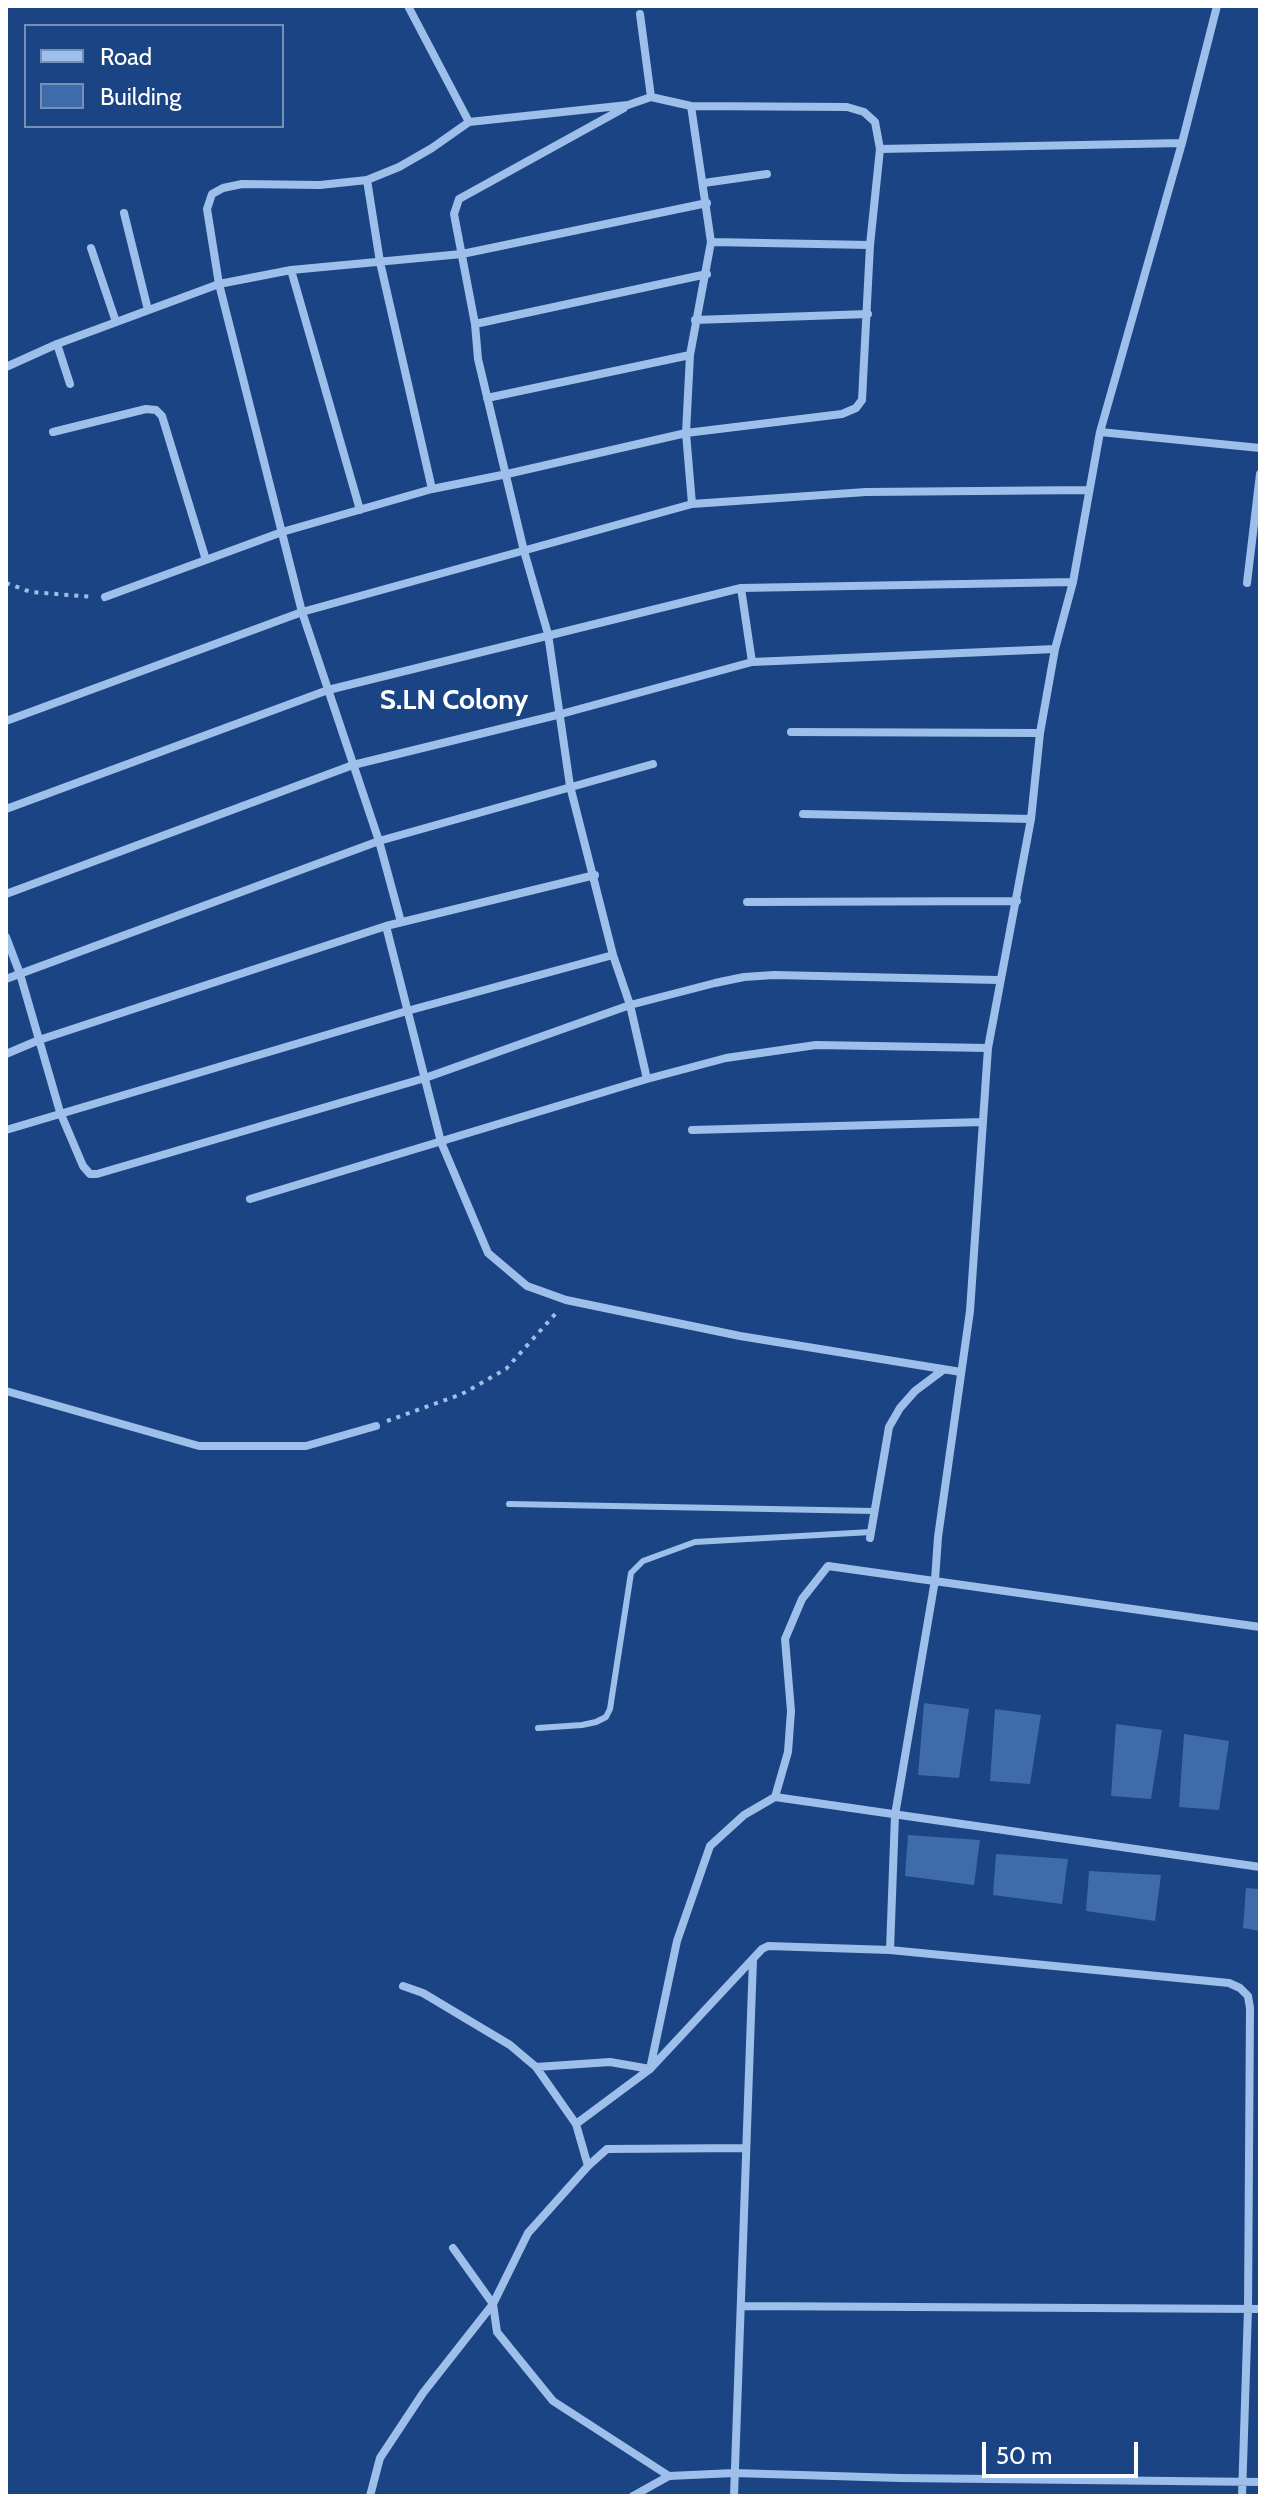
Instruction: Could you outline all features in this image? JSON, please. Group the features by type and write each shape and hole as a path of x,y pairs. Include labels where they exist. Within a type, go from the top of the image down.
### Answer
{"street":[{"path":"408,6 469,122"},
{"path":"890,1950 895,1815 935,1580 938,1537 970,1311 988,1048 998,980 1017,901 1055,649 1073,582 1100,432 1182,143 1217,6"},
{"path":"640,14 651,97"},
{"path":"105,597 282,532 432,489 507,474 686,433 842,414 856,408 864,392 870,245 880,149 875,122 864,112 847,107 691,106 651,97 628,105 459,199 454,214 475,324 478,359 507,474 524,551 548,634 570,786 647,1079"},
{"path":"401,922 379,841 302,612 219,284 207,209 212,194 242,184 320,185 367,180 399,167 469,122 628,105"},
{"path":"691,106 711,242 690,355 686,433 692,504"},
{"path":"880,149 1182,143"},
{"path":"704,183 767,174"},
{"path":"367,180 380,262 432,489"},
{"path":"6,367 57,344 219,284 291,270 462,254 707,203"},
{"path":"124,213 148,310"},
{"path":"711,242 870,245"},
{"path":"91,248 116,322"},
{"path":"291,270 360,510"},
{"path":"475,324 707,274"},
{"path":"695,320 868,314"},
{"path":"57,344 70,384"},
{"path":"487,398 690,355"},
{"path":"53,432 146,409 156,410 162,416 206,560"},
{"path":"1100,432 1260,448"},
{"path":"1247,583 1260,474"},
{"path":"6,721 302,612 692,504 866,492 1089,490"},
{"path":"6,809 328,690 741,588 1073,582"},
{"path":"741,588 752,662"},
{"path":"6,894 353,765 561,714 752,662 1055,649"},
{"path":"791,732 1040,733"},
{"path":"6,979 379,841 653,764"},
{"path":"803,814 1031,819"},
{"path":"6,1054 39,1040 386,926 595,875"},
{"path":"747,902 1017,901"},
{"path":"386,926 441,1142 488,1253 527,1286 566,1300 740,1336 961,1372"},
{"path":"6,937 20,974 60,1112 86,1171 97,1174 425,1078 630,1005 744,977 998,980"},
{"path":"6,1130 407,1011 613,955"},
{"path":"250,1199 726,1058 816,1045 988,1048"},
{"path":"692,1130 983,1122"},
{"path":"870,1535 889,1427 915,1391 943,1370"},
{"path":"6,1391 199,1446 306,1446 376,1426"},
{"path":"775,1797 788,1752 791,1711 785,1639 802,1599 828,1566 1260,1627"},
{"path":"650,2069 677,1941 710,1846 744,1815 775,1797 1260,1866"},
{"path":"576,2124 650,2069 762,1949 775,1944 890,1950 1229,1983 1240,1988 1248,1996 1250,2008 1248,2309 1242,2496"},
{"path":"734,2496 754,1959"},
{"path":"403,1986 423,1993 510,2045 536,2067 576,2124 588,2166"},
{"path":"536,2067 610,2062 650,2069"},
{"path":"1249,2144 1260,2144"},
{"path":"370,2496 380,2458 423,2393 493,2304 528,2233 588,2166 607,2149 745,2148"},
{"path":"453,2248 493,2304 497,2332 553,2401 669,2476"},
{"path":"741,2306 1260,2309"},
{"path":"633,2496 669,2476 734,2473 1260,2482"}],"lane":[{"path":"509,1504 874,1511"},
{"path":"538,1728 582,1725 606,1717 610,1709 631,1573 643,1561 695,1542 870,1535"}],"path":[{"path":"6,583 31,592 105,597"},
{"path":"376,1426 462,1394 506,1369 566,1300"}],"building":[{"path":"924,1703 969,1709 959,1778 918,1775"},
{"path":"995,1709 1041,1715 1030,1784 990,1781"},
{"path":"1116,1724 1162,1730 1151,1799 1111,1796"},
{"path":"1184,1734 1229,1741 1219,1810 1179,1807"},
{"path":"908,1835 980,1840 974,1885 905,1876"},
{"path":"996,1854 1068,1859 1062,1904 993,1895"},
{"path":"1089,1871 1161,1875 1155,1921 1086,1911"},
{"path":"1246,1888 1260,1889 1260,1931 1243,1928"}],"district":[{"name":"S.LN Colony","path":"454,701"}]}
